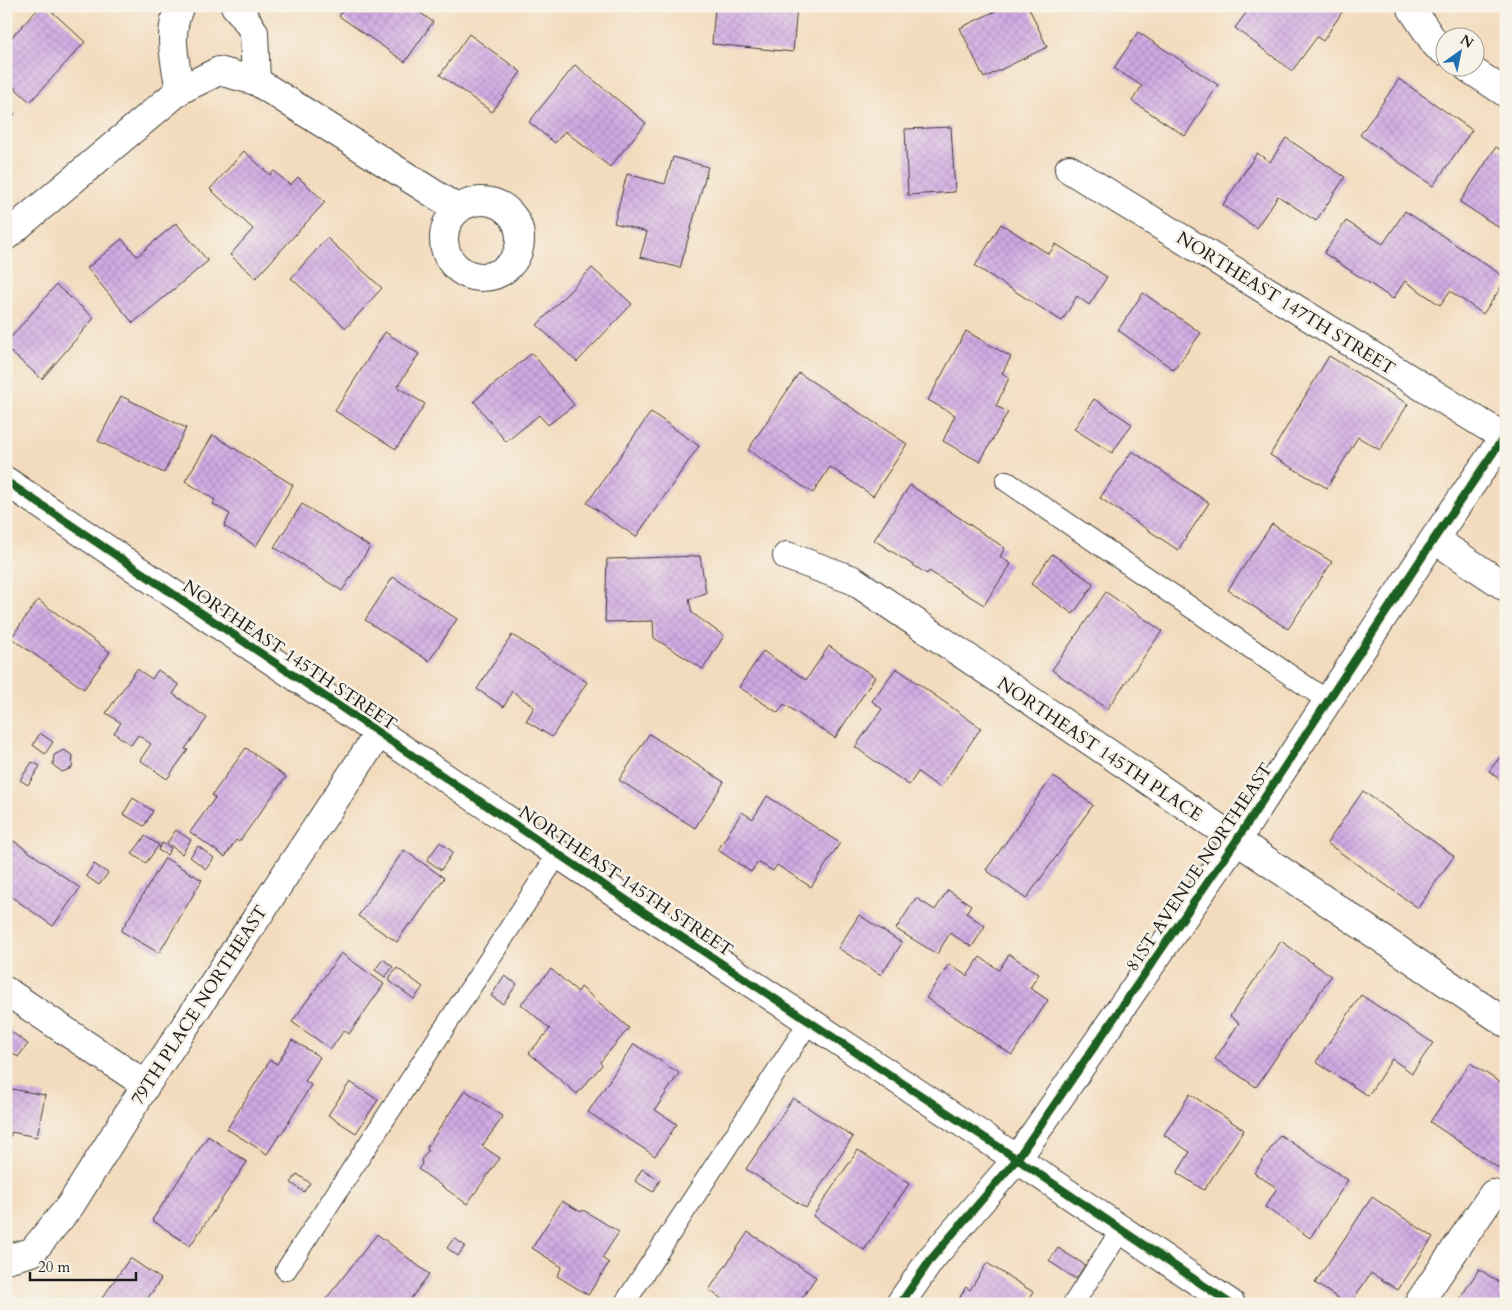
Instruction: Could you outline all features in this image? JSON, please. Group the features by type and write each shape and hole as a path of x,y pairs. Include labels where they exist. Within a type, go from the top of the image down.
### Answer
{"street":[{"path":"180,6 172,27 172,40 180,90"},
{"path":"235,6 254,32 256,81"},
{"path":"1410,6 1434,42"},
{"path":"6,236 180,90 219,71 256,81 458,209"},
{"path":"1483,78 1506,93"},
{"name":"NORTHEAST 147TH STREET","path":"1069,169 1505,435"},
{"name":"81ST AVENUE NORTHEAST","path":"900,1304 931,1260 1017,1159 1236,841 1434,539 1505,435"},
{"name":"NORTHEAST 145TH STREET","path":"6,481 558,854 1017,1159 1230,1304"},
{"path":"1434,539 1506,587"},
{"name":"NORTHEAST 145TH PLACE","path":"787,556 853,580 1506,1023"},
{"name":"79TH PLACE NORTHEAST","path":"6,1258 32,1252 70,1206 146,1085 379,733"},
{"path":"6,991 146,1085"},
{"path":"1418,1304 1493,1194"}],"lane":[{"path":"1006,481 1328,701"},
{"path":"286,1270 558,854"},
{"path":"624,1304 809,1022"},
{"path":"1073,1304 1121,1230"}],"building":[{"path":"41,6 46,6 85,42 30,102 6,80 6,43"},
{"path":"346,6 411,6 433,22 405,62 339,16"},
{"path":"715,6 797,6 793,52 712,44"},
{"path":"1006,6 1028,6 1047,47 984,78 960,28"},
{"path":"1251,6 1346,6 1323,41 1317,37 1292,71 1235,28"},
{"path":"1138,32 1218,85 1185,136 1132,101 1142,86 1114,68"},
{"path":"469,34 521,72 492,112 440,75"},
{"path":"575,65 646,123 610,167 565,131 555,143 529,122"},
{"path":"1399,79 1472,130 1433,186 1360,135"},
{"path":"6,106 15,114 6,124"},
{"path":"951,127 955,192 908,195 905,129"},
{"path":"1286,138 1345,177 1316,221 1278,196 1256,228 1223,205 1257,153 1270,162"},
{"path":"1496,147 1506,153 1506,232 1460,202"},
{"path":"244,151 270,175 274,171 290,185 298,177 325,202 256,278 230,255 253,229 210,189"},
{"path":"673,157 708,167 680,268 640,257 647,232 614,223 627,174 665,184"},
{"path":"1405,211 1506,278 1483,314 1450,291 1440,305 1405,281 1393,299 1324,253 1346,221 1383,244"},
{"path":"176,223 208,261 133,323 87,268 122,239 137,256"},
{"path":"1001,224 1049,254 1056,244 1107,277 1089,305 1077,296 1062,321 975,266"},
{"path":"327,238 382,288 346,328 291,278"},
{"path":"592,268 632,304 577,362 537,325"},
{"path":"56,285 94,318 42,379 6,348 6,343"},
{"path":"1143,293 1201,333 1174,370 1118,330"},
{"path":"966,331 1011,357 1002,373 1009,378 996,406 1008,412 980,462 943,441 955,415 928,400"},
{"path":"385,332 419,354 397,387 425,404 396,449 335,411"},
{"path":"532,353 574,405 548,425 539,415 506,442 474,401"},
{"path":"1329,356 1408,404 1380,450 1358,437 1327,488 1270,455"},
{"path":"799,373 907,444 873,496 830,467 813,493 748,450"},
{"path":"121,396 186,428 164,473 98,441"},
{"path":"1094,399 1132,424 1112,453 1074,429"},
{"path":"651,412 699,446 636,537 587,503"},
{"path":"213,435 293,485 256,546 224,526 230,514 213,504 215,500 185,481"},
{"path":"1132,451 1209,503 1178,550 1100,498"},
{"path":"910,485 1005,548 1000,556 1011,564 984,605 929,571 927,574 874,540"},
{"path":"302,504 370,547 342,591 274,547"},
{"path":"1272,524 1332,562 1288,629 1228,590"},
{"path":"1052,554 1094,584 1073,614 1031,584"},
{"path":"700,556 706,593 689,599 692,613 724,636 703,669 654,638 653,621 605,622 607,559"},
{"path":"393,577 457,619 429,661 365,620"},
{"path":"1106,592 1162,631 1107,709 1052,670"},
{"path":"38,600 110,652 84,689 11,638"},
{"path":"512,635 587,682 552,737 526,721 534,707 512,691 504,707 477,689"},
{"path":"829,646 875,677 835,738 784,704 778,713 739,687 763,651 806,680"},
{"path":"896,668 981,728 940,788 918,772 909,785 855,747 882,709 872,701"},
{"path":"137,669 152,679 158,670 179,685 173,694 207,718 185,749 188,750 167,779 140,760 151,744 138,735 131,745 114,733 121,723 106,713"},
{"path":"40,733 53,742 45,754 33,745"},
{"path":"649,734 724,782 695,828 619,780"},
{"path":"246,748 286,777 239,842 236,840 225,857 190,832 215,798 212,795"},
{"path":"64,750 73,756 72,768 62,772 53,765 54,755"},
{"path":"1506,750 1506,785 1489,771"},
{"path":"32,762 40,766 28,785 20,780"},
{"path":"1053,776 1093,805 1026,899 986,870"},
{"path":"1363,791 1454,856 1418,908 1327,843"},
{"path":"767,796 840,843 811,887 777,865 773,871 758,862 751,872 718,850 742,812 753,819"},
{"path":"133,798 153,811 144,826 123,814"},
{"path":"176,830 191,840 182,854 167,843"},
{"path":"145,836 159,845 146,863 132,854"},
{"path":"14,841 80,888 53,926 6,893 6,851"},
{"path":"440,842 453,852 441,870 427,860"},
{"path":"162,843 171,848 167,855 158,850"},
{"path":"198,846 214,858 206,869 190,857"},
{"path":"404,850 444,878 397,942 358,916"},
{"path":"165,858 202,880 159,953 121,931"},
{"path":"94,864 108,873 99,885 86,876"},
{"path":"948,890 971,905 966,913 985,926 972,947 950,933 937,954 896,929 916,898 935,910"},
{"path":"859,915 902,943 881,975 838,948"},
{"path":"1281,941 1331,976 1256,1087 1215,1059 1239,1023 1230,1016"},
{"path":"341,953 384,984 349,1034 344,1030 331,1049 292,1022"},
{"path":"1009,954 1039,974 1030,988 1048,1000 1012,1055 926,998 949,964 967,976 980,957 999,970"},
{"path":"383,959 393,967 385,977 375,970"},
{"path":"397,968 423,987 414,999 388,980"},
{"path":"551,969 578,992 581,987 629,1028 600,1062 602,1065 577,1094 529,1053 550,1029 521,1004"},
{"path":"504,976 517,984 503,1004 491,996"},
{"path":"1361,995 1433,1043 1412,1073 1392,1059 1368,1096 1316,1062"},
{"path":"6,1028 28,1044 18,1057 6,1048"},
{"path":"292,1040 320,1057 305,1081 311,1085 281,1135 267,1154 227,1129 270,1060 277,1064"},
{"path":"634,1044 679,1073 655,1110 677,1124 655,1156 588,1112"},
{"path":"1470,1063 1506,1086 1506,1173 1430,1122"},
{"path":"350,1082 378,1100 356,1133 328,1115"},
{"path":"6,1088 45,1095 37,1137 11,1132 11,1136 6,1135"},
{"path":"465,1090 503,1117 482,1146 500,1158 467,1204 418,1169 422,1164 421,1160 428,1151 427,1147"},
{"path":"1190,1094 1244,1130 1204,1190 1177,1173 1190,1152 1164,1135"},
{"path":"793,1098 853,1137 806,1208 746,1169"},
{"path":"1280,1135 1348,1180 1310,1238 1265,1207 1277,1188 1254,1173"},
{"path":"208,1136 247,1162 190,1246 152,1220"},
{"path":"858,1150 909,1184 864,1250 813,1216"},
{"path":"642,1169 660,1180 653,1192 635,1181"},
{"path":"297,1174 310,1183 304,1192 291,1183"},
{"path":"1372,1197 1433,1237 1398,1290 1371,1273 1350,1304 1347,1304 1315,1283"},
{"path":"562,1201 581,1212 583,1210 619,1232 602,1258 609,1263 588,1295 557,1276 562,1267 532,1248"},
{"path":"748,1232 816,1277 798,1304 729,1304 709,1290"},
{"path":"377,1234 429,1274 407,1304 322,1304"},
{"path":"454,1238 465,1246 458,1256 447,1248"},
{"path":"1058,1248 1085,1265 1076,1279 1049,1261"},
{"path":"130,1258 161,1279 144,1304 98,1304"},
{"path":"987,1263 1033,1292 1025,1304 956,1304 966,1287 970,1290"},
{"path":"1479,1269 1506,1287 1506,1304 1456,1304"}],"cycle path":[{"path":"900,1304 931,1259 1017,1159 1236,841 1434,539 1506,434"},
{"path":"6,481 650,916 1017,1159 1231,1304"}]}
